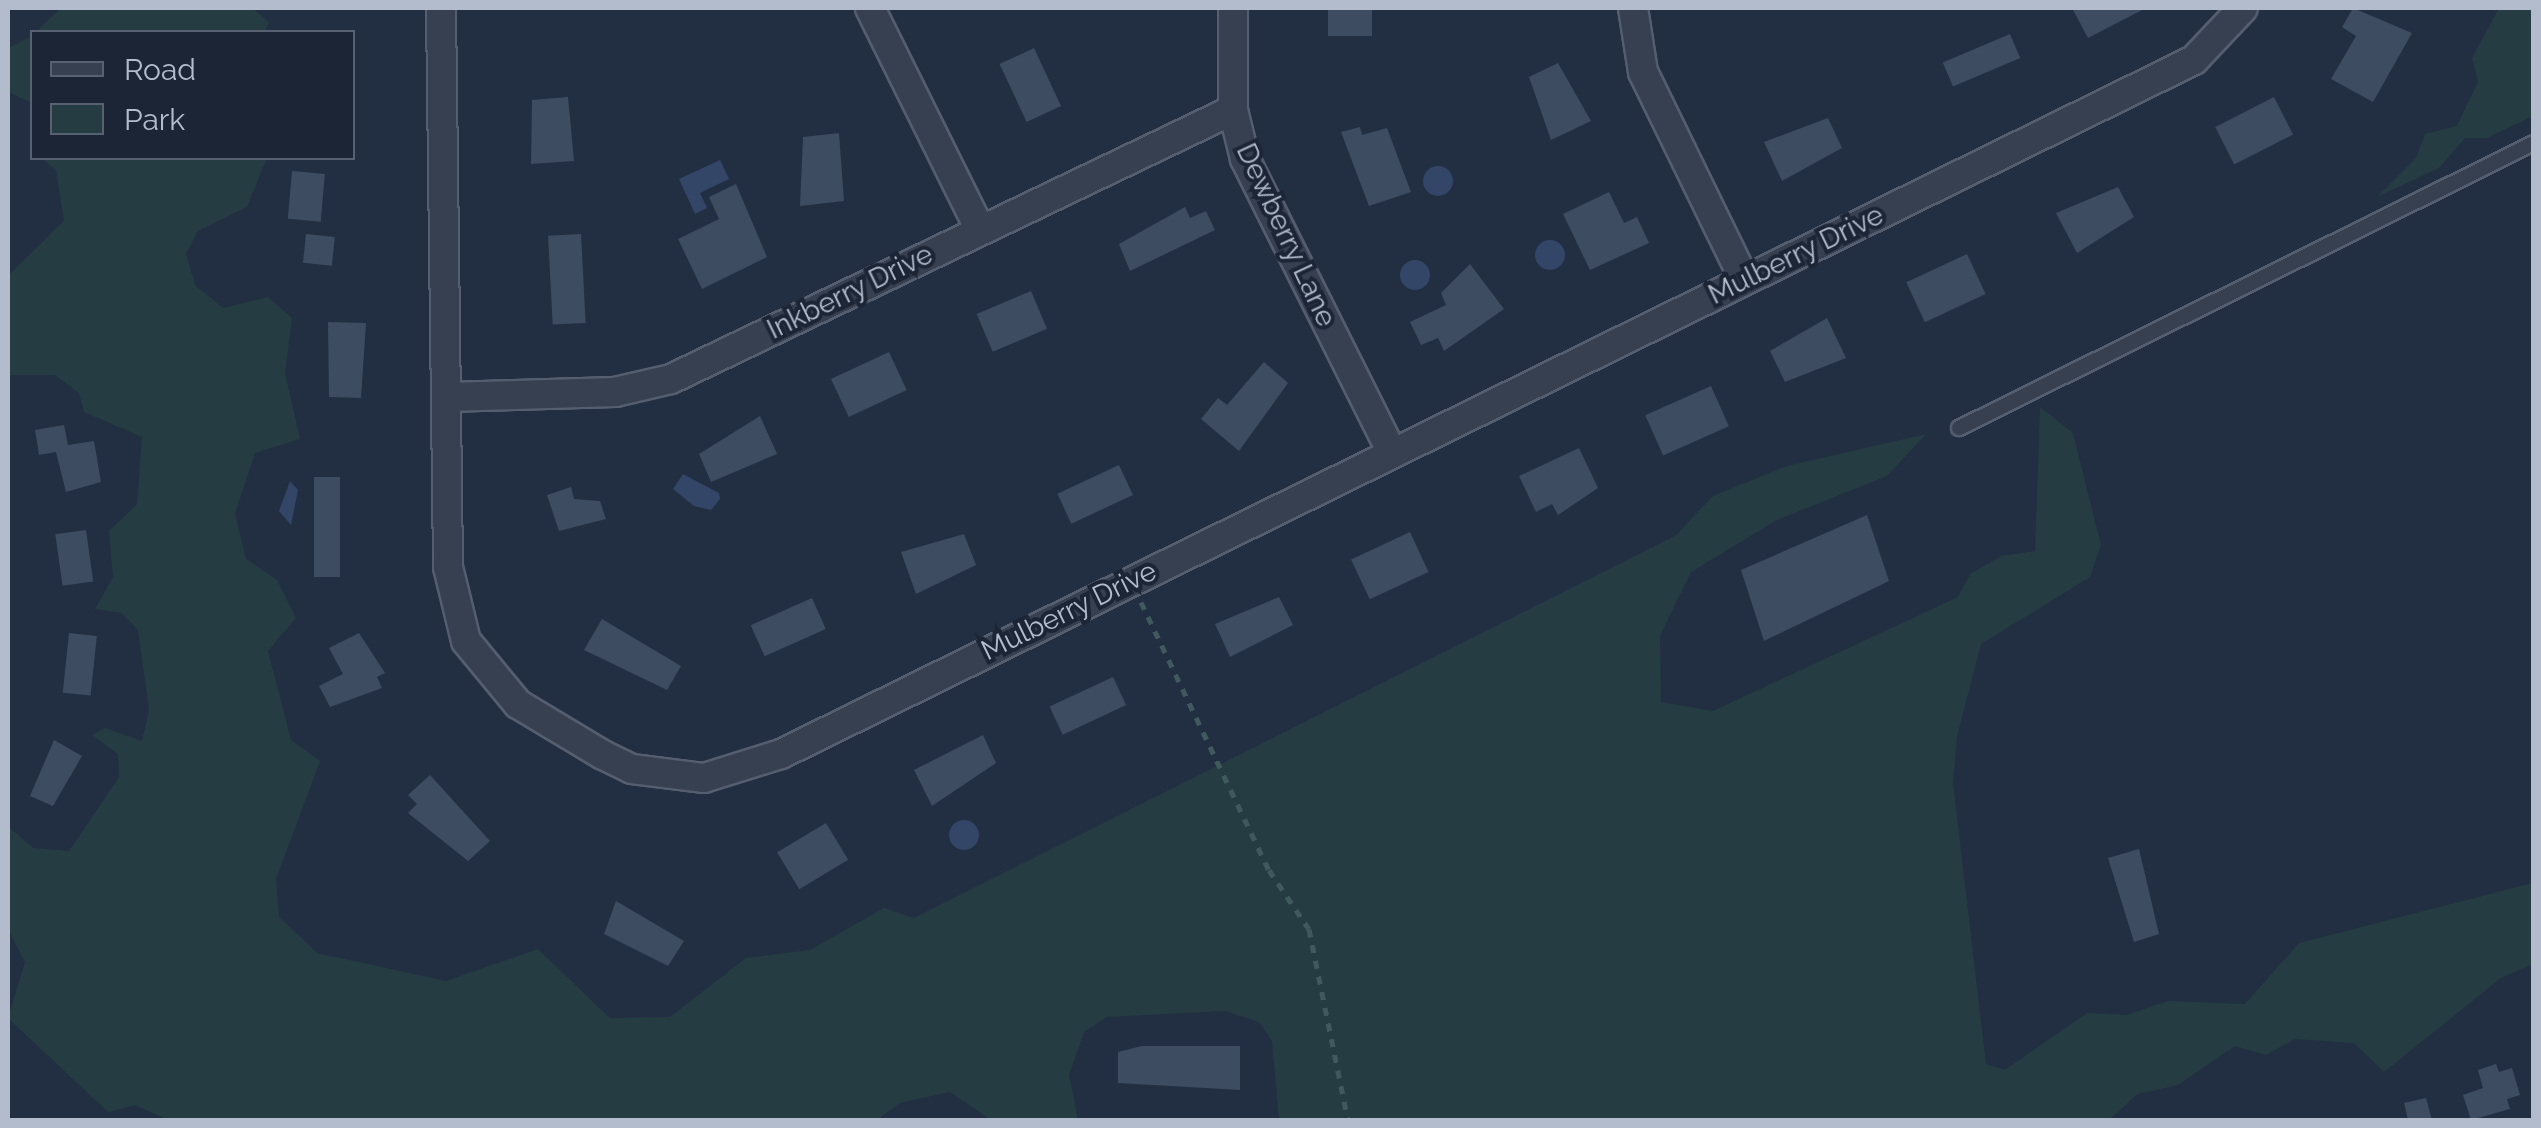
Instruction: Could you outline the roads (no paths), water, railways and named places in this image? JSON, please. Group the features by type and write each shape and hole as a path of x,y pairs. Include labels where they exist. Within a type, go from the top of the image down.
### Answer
{"street":[{"name":"Mulberry Drive","path":"441,8 448,567 466,641 518,704 632,769 704,778 744,770 1390,449 2194,60 2242,8"},
{"path":"870,8 980,230"},
{"name":"Dewberry Lane","path":"1233,8 1233,110 1245,159 1390,449"},
{"path":"1632,8 1644,72 1744,279"},
{"name":"Inkberry Drive","path":"448,397 641,389 1233,110"}],"lane":[{"path":"1959,428 2534,143"}],"water":[{"path":"720,160 729,179 700,193 707,208 695,214 679,179"},
{"path":"1438,166 1448,171 1453,181 1448,191 1438,196 1428,191 1423,181 1428,171"},
{"path":"1550,240 1564,249 1565,255 1556,269 1550,270 1536,261 1535,255 1544,241"},
{"path":"1415,260 1429,269 1430,275 1421,289 1415,290 1401,281 1400,275 1409,261"},
{"path":"683,474 719,493 720,499 711,510 694,506 673,489"},
{"path":"290,481 298,490 291,525 279,511"},
{"path":"964,820 975,824 979,835 975,846 964,850 953,846 949,835 953,824"}]}
